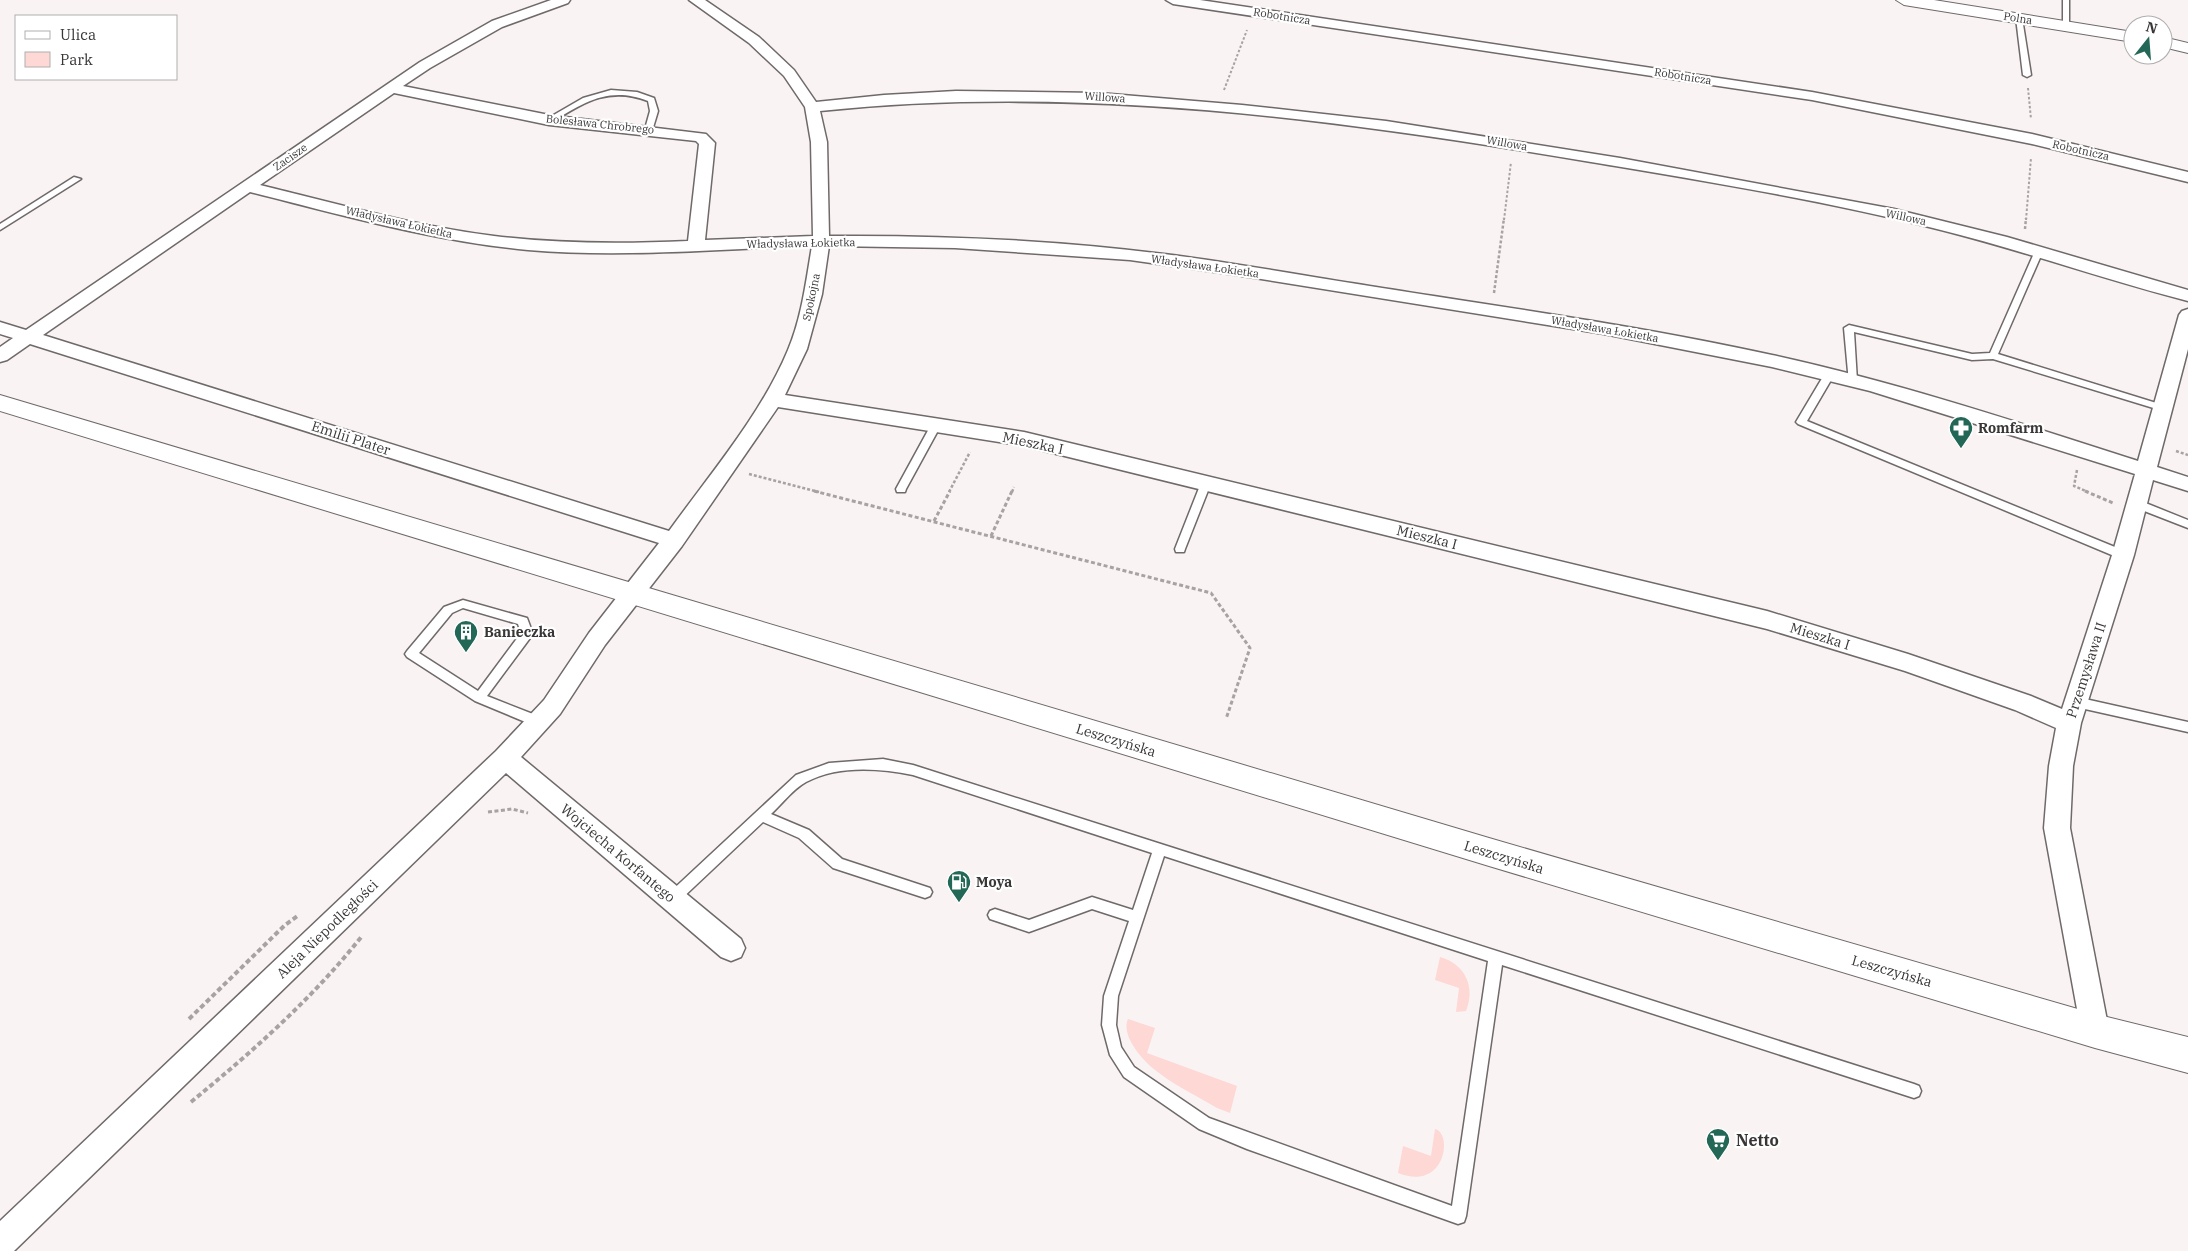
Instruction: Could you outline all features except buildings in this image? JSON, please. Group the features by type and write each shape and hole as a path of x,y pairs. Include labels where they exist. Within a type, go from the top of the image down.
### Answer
{"street":[{"name":"Zacisze","path":"0,356 390,88 472,37 534,9 563,0"},
{"name":"Spokojna","path":"631,594 674,540 773,400 798,348 813,294 821,241 819,142 812,107 789,73 754,40 696,0"},
{"name":"Robotnicza","path":"1173,0 1812,96 2032,139 2188,177"},
{"name":"Polna","path":"1904,0 2123,35"},
{"path":"2173,44 2188,48"},
{"name":"Bolesława Chrobrego","path":"390,88 550,120 649,129 692,134 701,137 706,143 696,245"},
{"name":"Willowa","path":"812,107 916,97 1070,95 1288,114 1513,144 1684,173 1873,210 2031,249 2188,296"},
{"name":"Władysława Łokietka","path":"247,187 485,241 566,248 821,241 946,244 1098,252 1210,266 1708,347 1829,375 1945,406 2188,484"},
{"name":"Przemysława II","path":"2095,1031 2071,912 2057,828 2061,766 2073,712 2138,504 2188,316"},
{"path":"0,328 28,336"},
{"name":"Emilii Plater","path":"28,336 674,540"},
{"name":"Mieszka I","path":"773,400 1024,439 1767,620 1908,663 2023,703 2073,712"},
{"name":"Leszczyńska","path":"0,403 821,652 2095,1031 2188,1055"},
{"name":"Aleja Niepodległości","path":"0,1243 505,758 539,722 631,594"},
{"name":"Wojciecha Korfantego","path":"505,758 730,948"}],"lane":[{"path":"2066,0 2066,26"},
{"path":"2019,18 2027,75"},
{"path":"550,120 594,96 624,91 637,93 650,100 654,111 649,129"},
{"path":"0,228 77,180"},
{"path":"1993,356 2031,249"},
{"path":"1852,381 1850,328 1972,357 1993,356 2163,408"},
{"path":"1829,375 1801,422 2123,555"},
{"path":"901,489 936,426"},
{"path":"1180,549 1206,483"},
{"path":"2138,504 2188,524"},
{"path":"479,698 527,634 523,621 463,604 448,610 411,654 479,698 539,722"},
{"path":"2073,712 2188,727"},
{"path":"672,899 800,779 829,768 883,764 912,770 1914,1091"},
{"path":"762,816 804,834 838,864 925,892"},
{"path":"1160,849 1111,996 1109,1025 1115,1050 1129,1072 1204,1124 1247,1142 1458,1216 1496,956"},
{"path":"994,915 1029,926 1092,903 1137,917"}],"path":[{"path":"1218,107 1254,12"},
{"path":"2027,75 2032,139 2031,249"},
{"path":"1492,311 1513,144"},
{"path":"743,472 1211,593 1250,648 1226,719"},
{"path":"991,536 1014,487"},
{"path":"485,813 512,809 528,812 535,819"},
{"path":"188,1105 254,1051 340,965 367,928"}],"green space":[{"path":"1440,957 1456,965 1466,978 1470,993 1466,1011 1456,1012 1459,988 1435,980"},
{"path":"1128,1019 1155,1028 1147,1053 1237,1086 1230,1113 1217,1108 1180,1087 1145,1061 1129,1038 1126,1026"},
{"path":"1435,1129 1441,1133 1444,1140 1444,1150 1436,1168 1427,1175 1414,1177 1398,1173 1403,1146 1431,1156"}],"place":[{"name":"Romfarm","path":"1961,449"},
{"name":"Banieczka","path":"466,653"},
{"name":"Moya","path":"959,903"},
{"name":"Netto","path":"1718,1161"}]}
